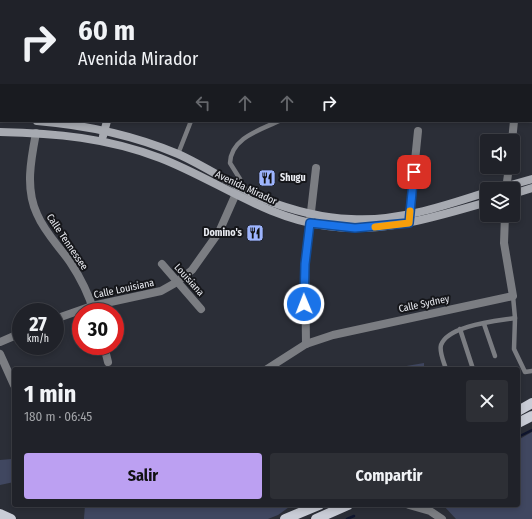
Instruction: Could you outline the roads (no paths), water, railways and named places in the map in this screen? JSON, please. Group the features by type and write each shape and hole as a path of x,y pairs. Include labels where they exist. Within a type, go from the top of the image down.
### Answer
{"main road":[{"name":"Avenida Mirador","path":"54,122 104,130 155,145 178,154 263,198 311,214 360,220 410,214 480,194"},
{"path":"102,140 107,122"},
{"name":"Avenida Mirador","path":"0,132 36,133 102,140 160,158 271,212 310,223 355,228 409,223 480,204"},
{"path":"520,183 532,179"},
{"path":"520,192 532,188"},
{"path":"520,410 532,403"},
{"path":"520,422 532,416"},
{"path":"290,517 313,507"},
{"path":"316,519 343,507"},
{"path":"0,514 11,519"}],"street":[{"path":"513,134 514,122"},
{"path":"409,223 418,131"},
{"name":"Calle Tennessee","path":"36,133 32,156 30,183 36,213 46,233 69,261 80,279 90,303"},
{"path":"306,344 304,283 316,168"},
{"name":"Calle Louisiana","path":"117,303 161,292 192,270 219,232 239,186"},
{"path":"505,222 504,243 513,296"},
{"name":"Louisiana","path":"162,264 201,308"},
{"name":"Calle Sydney","path":"270,367 306,344 350,330 513,296"},
{"path":"0,342 12,337"},
{"path":"0,354 12,381"},
{"path":"106,355 108,362"},
{"path":"421,507 442,519"}],"lane":[{"path":"178,154 191,122"},
{"path":"239,186 240,179 230,163 235,147 243,138 277,122"},
{"path":"513,296 515,318 514,346 516,354 525,372 532,371"},
{"path":"445,367 441,345 448,335 460,329 515,318"},
{"path":"484,324 495,356"},
{"path":"460,329 472,367"},
{"path":"290,517 301,507"}],"waterway":[{"path":"520,436 532,430"},
{"path":"347,519 354,516"}],"place":[{"name":"Shugu","path":"267,178"},
{"name":"Domino's","path":"255,233"}]}
